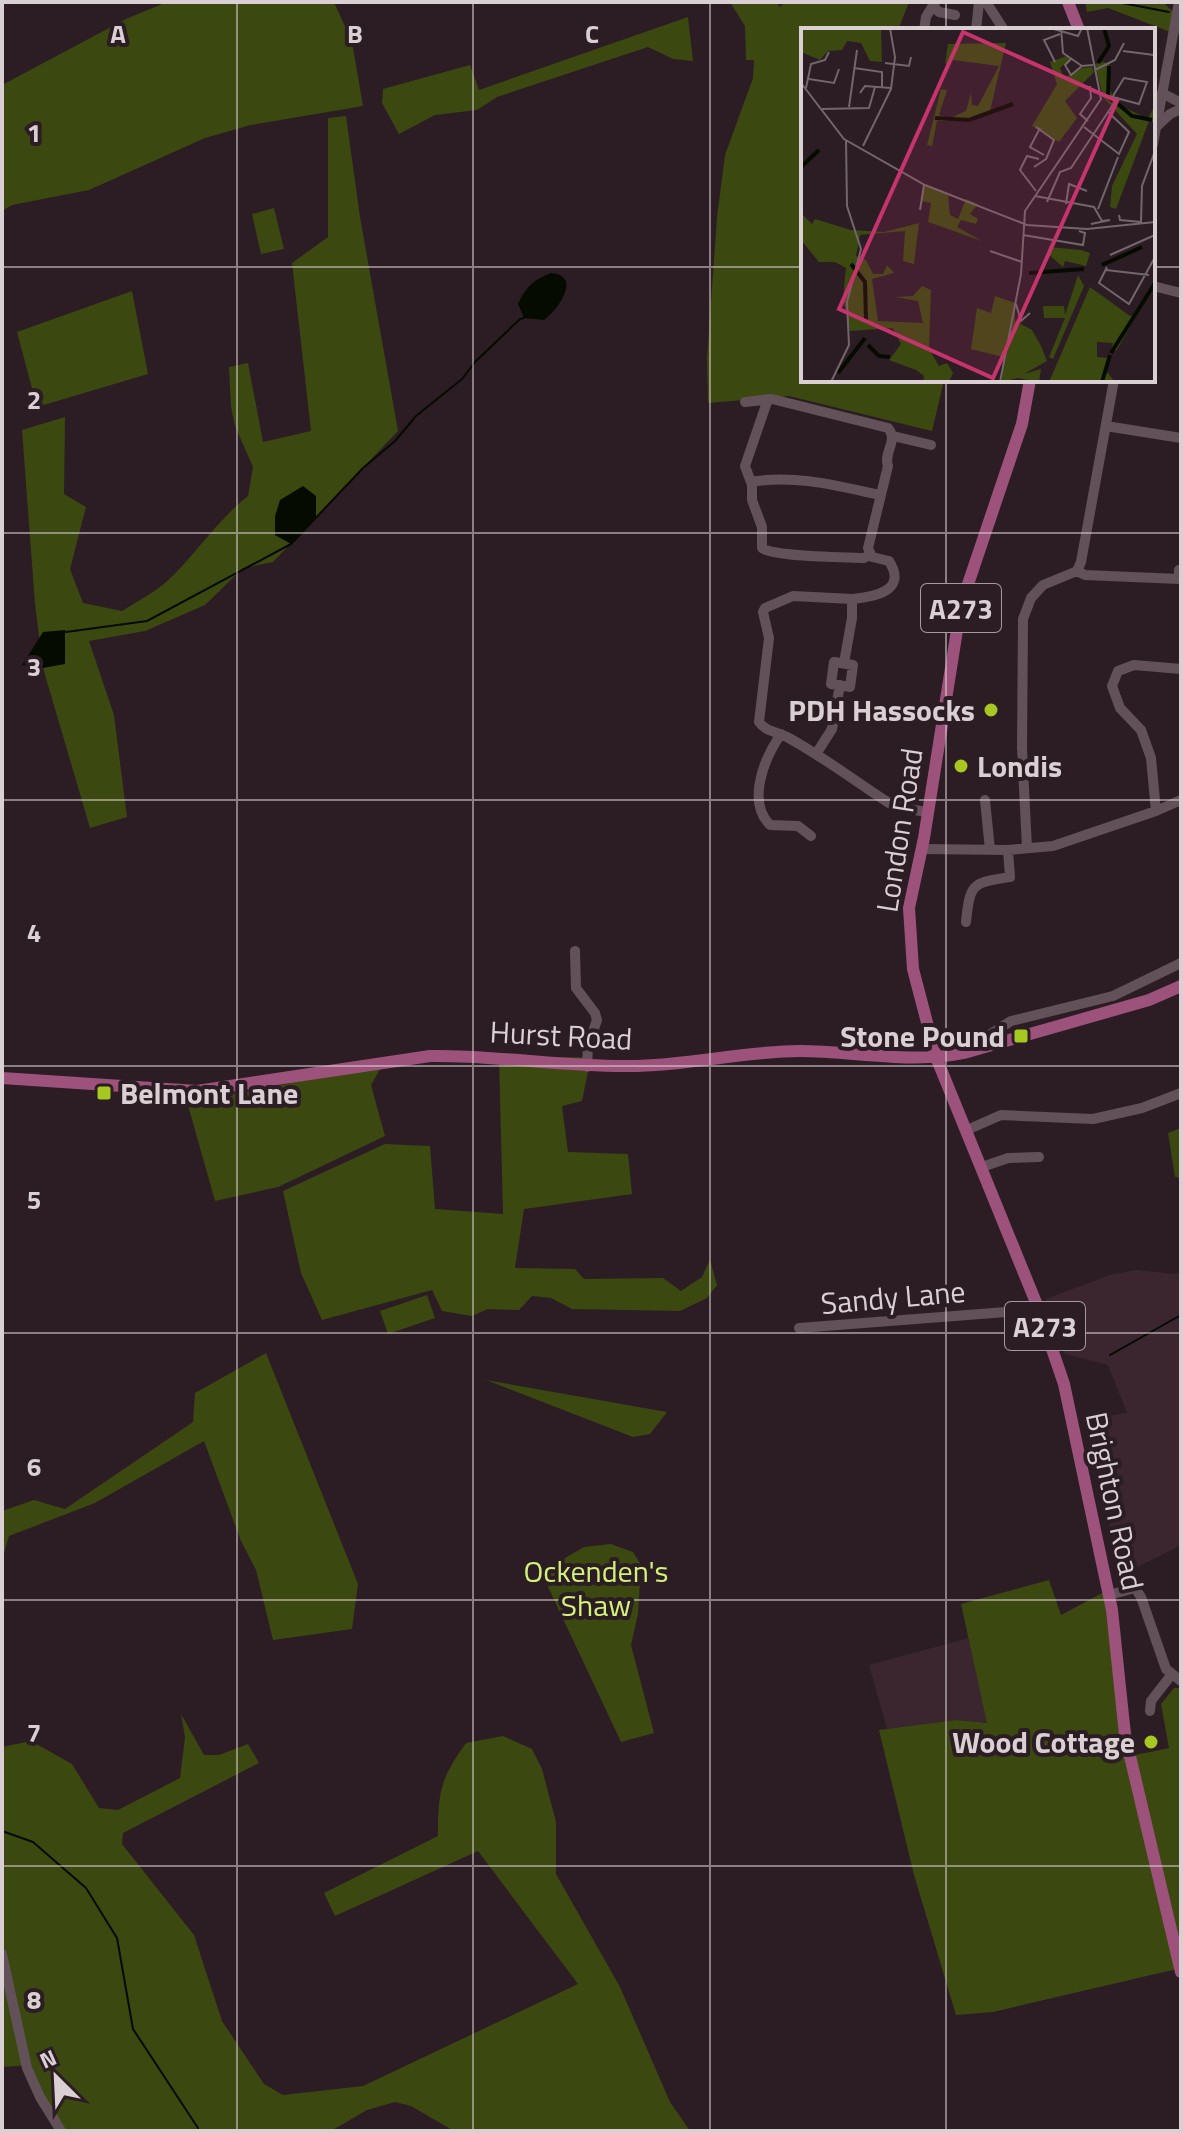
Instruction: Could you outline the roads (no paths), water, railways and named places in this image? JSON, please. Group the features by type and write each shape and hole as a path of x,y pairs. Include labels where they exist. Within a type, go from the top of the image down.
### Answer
{"main road":[{"path":"1068,2 1078,28"},
{"name":"London Road","path":"936,1057 913,969 909,908 922,849 961,605 1022,424 1030,382"},
{"name":"Hurst Road","path":"2,1078 184,1091 240,1086 430,1056 499,1058 587,1067 680,1064 795,1051 936,1057 982,1048 1149,1000 1181,986"},
{"path":"905,1056 920,1046 928,1030"},
{"name":"Brighton Road","path":"936,1057 1037,1305 1064,1384 1109,1595 1125,1735 1181,1972"}],"street":[{"path":"976,28 979,2"},
{"path":"986,2 1003,28"},
{"path":"1155,133 1179,2"},
{"path":"924,28 926,17 934,4 939,12 955,15"},
{"path":"1156,127 1181,106 1162,93"},
{"path":"1155,286 1181,293"},
{"path":"1027,848 1022,748 1023,619 1031,598 1043,585 1077,571 1081,562 1114,382"},
{"path":"768,399 745,466 762,527 761,543 765,551 785,555 864,558 869,555 889,561 894,569 892,584 876,596 852,599 793,596 765,608 763,612 769,638 758,716 763,727 816,754 889,803 927,812"},
{"path":"745,402 768,399 888,428 893,436 870,533 869,555"},
{"path":"1106,426 1181,438"},
{"path":"893,436 931,445"},
{"path":"751,482 784,479 880,495"},
{"path":"1077,571 1085,575 1179,579 1179,570"},
{"path":"816,754 832,729 840,685 831,684 834,662 844,663 852,599"},
{"path":"1156,811 1151,758 1141,730 1120,708 1112,686 1118,671 1134,665 1181,669"},
{"path":"781,734 762,768 761,812 770,825 798,826 811,836"},
{"path":"985,800 990,850"},
{"path":"922,849 1008,850 1053,846 1181,800"},
{"path":"966,922 969,895 975,887 983,881 1010,877 1008,850"},
{"path":"575,951 576,988 597,1020 588,1046 587,1067"},
{"path":"982,1048 983,1039 1011,1021 1113,996 1181,963"},
{"path":"967,1130 1001,1115 1093,1119 1142,1108 1181,1093"},
{"path":"982,1167 1008,1158 1039,1157"},
{"name":"Sandy Lane","path":"799,1328 1006,1312 1037,1305"},
{"path":"1109,1595 1135,1588 1166,1669 1176,1678 1151,1701 1150,1711"},
{"path":"2,1954 27,2068 61,2131"}],"waterway":[{"path":"1117,2 1169,12"},
{"path":"66,632 147,621 291,544 363,468 395,441 416,416 462,379 476,361 524,318"},
{"path":"1110,1355 1181,1315"},
{"path":"2,1831 33,1842 86,1888 117,1938 133,2029 198,2128"}],"place":[{"name":"PDH Hassocks","path":"991,710"},
{"name":"Londis","path":"961,766"},
{"name":"Stone Pound","path":"1021,1036"},
{"name":"Belmont Lane","path":"104,1093"},
{"name":"Wood Cottage","path":"1151,1742"}],"park label":[{"name":"Ockenden's Shaw","path":"596,1588"}]}
